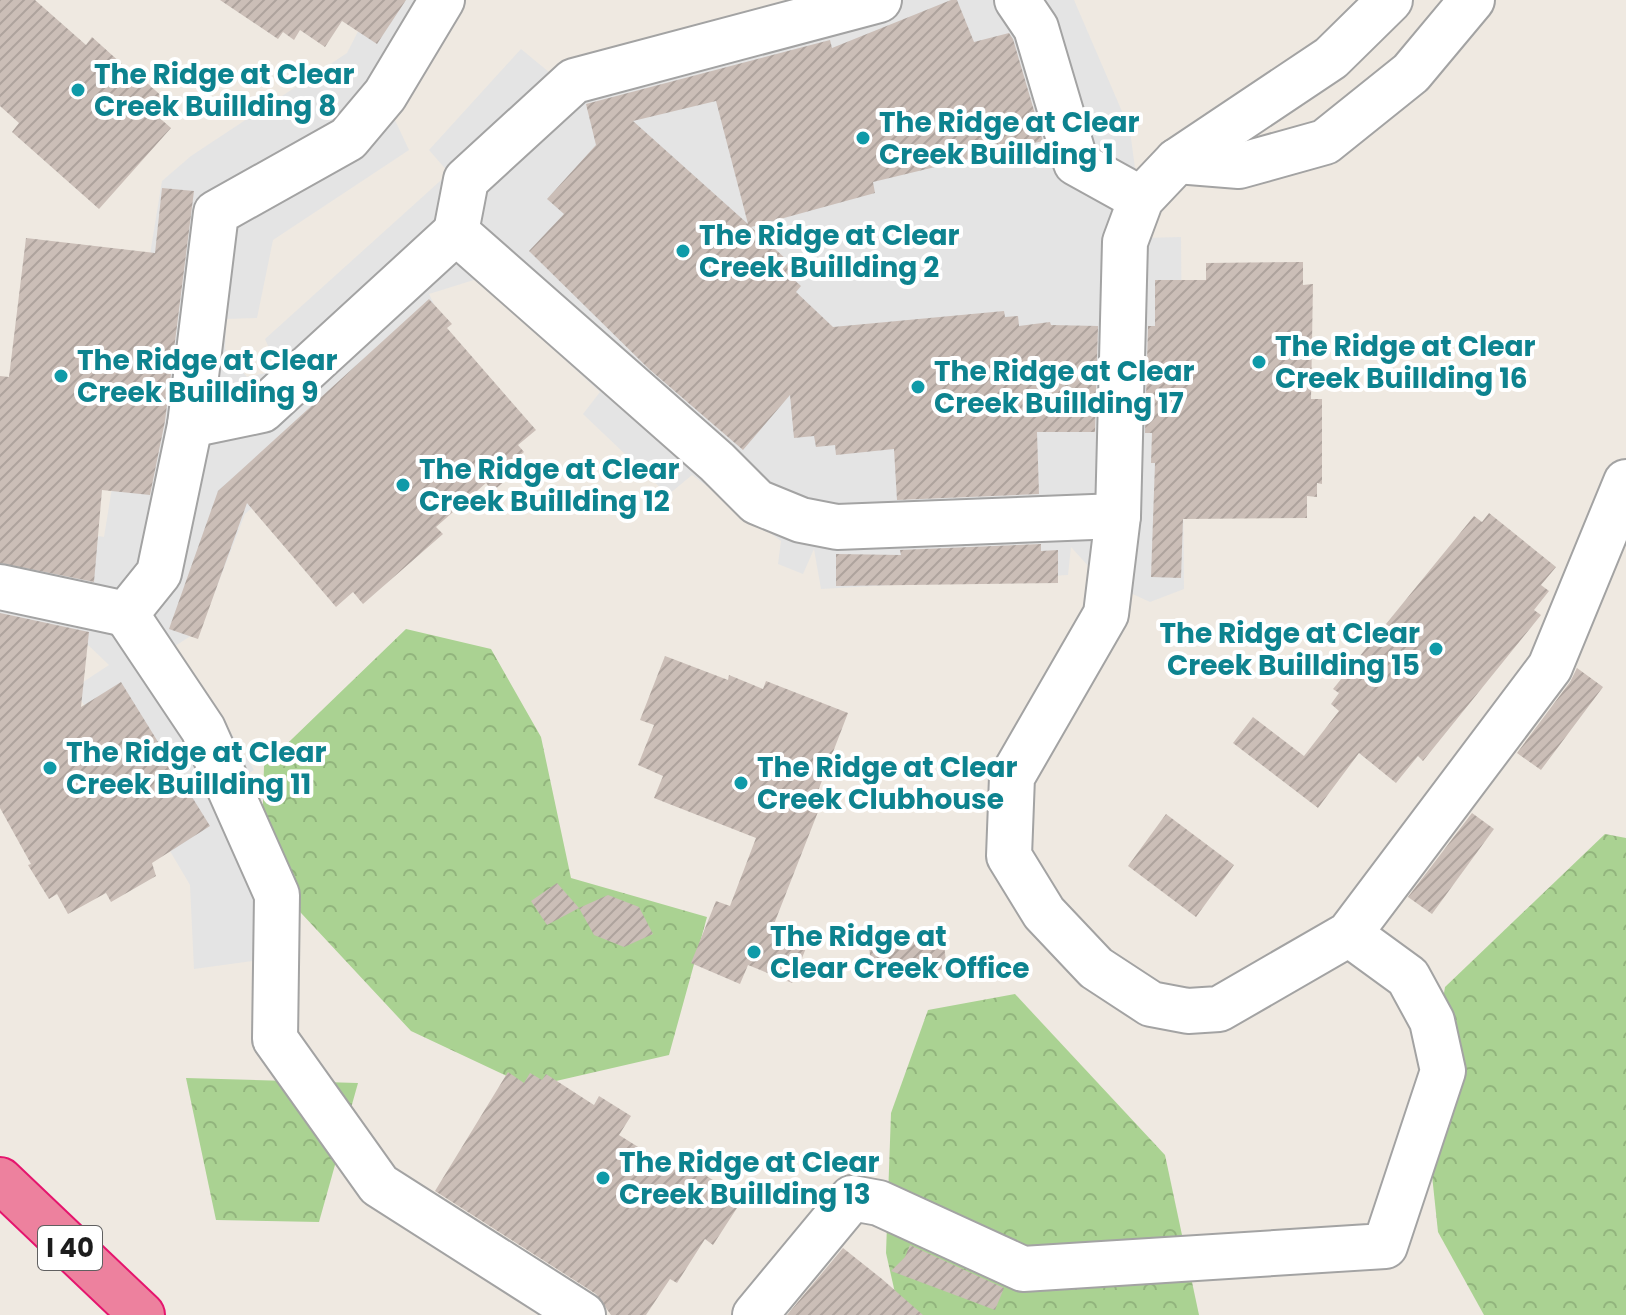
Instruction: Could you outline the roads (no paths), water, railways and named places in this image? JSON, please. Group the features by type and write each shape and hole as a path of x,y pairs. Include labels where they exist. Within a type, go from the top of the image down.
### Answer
{"highway":[{"name":"I 40","path":"0,1180 142,1315"}],"street":[{"path":"126,614 159,573 190,425 216,213 348,139 385,95 442,0"},
{"path":"190,425 262,410 456,232 466,180 574,81 879,0"},
{"path":"1017,0 1036,28 1076,163 1141,199"},
{"path":"1390,0 1331,58 1177,161 1141,199 1125,242 1118,516 1106,614 1012,777 1009,856 1044,913 1096,968 1151,1004 1188,1011 1219,1009 1349,934 1550,667 1626,482"},
{"path":"1177,161 1239,166 1325,142 1411,73 1472,0"},
{"path":"456,232 717,462 757,502 801,520 837,527 1118,516"},
{"path":"0,587 126,614 203,729 277,895 275,1039 379,1185 583,1315"},
{"path":"755,1315 852,1198 879,1203 1023,1269 1385,1246 1443,1071 1432,1021 1408,977 1349,934"}],"place":[{"name":"The Ridge at Clear Creek Buillding 8","path":"78,90"},
{"name":"The Ridge at Clear Creek Buillding 1","path":"863,138"},
{"name":"The Ridge at Clear Creek Buillding 2","path":"683,251"},
{"name":"The Ridge at Clear Creek Buillding 16","path":"1259,362"},
{"name":"The Ridge at Clear Creek Buillding 9","path":"61,376"},
{"name":"The Ridge at Clear Creek Buillding 17","path":"918,387"},
{"name":"The Ridge at Clear Creek Buillding 12","path":"403,485"},
{"name":"The Ridge at Clear Creek Buillding 15","path":"1436,649"},
{"name":"The Ridge at Clear Creek Buillding 11","path":"50,768"},
{"name":"The Ridge at Clear Creek Clubhouse","path":"741,783"},
{"name":"The Ridge at Clear Creek Office","path":"754,952"},
{"name":"The Ridge at Clear Creek Buillding 13","path":"603,1178"}]}
